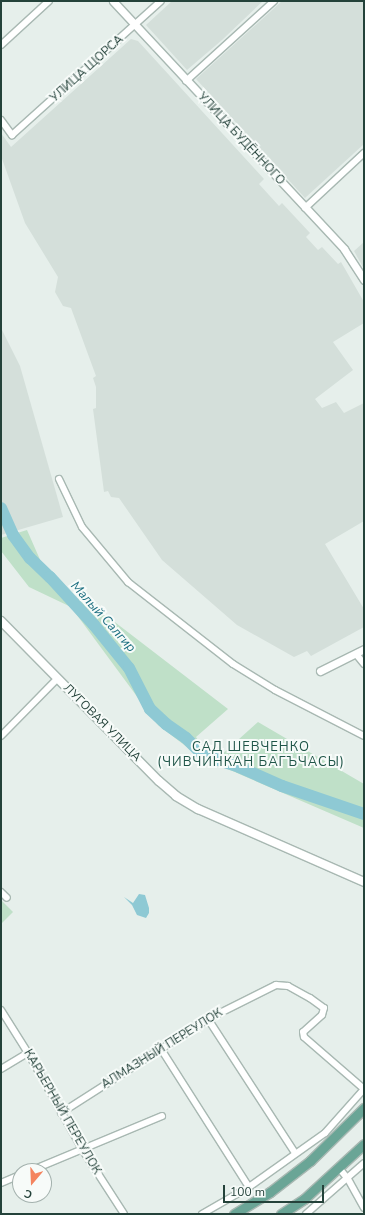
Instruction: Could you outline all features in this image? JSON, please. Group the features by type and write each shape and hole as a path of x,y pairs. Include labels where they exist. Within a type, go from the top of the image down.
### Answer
{"main road":[{"name":"ЛУГОВАЯ УЛИЦА","path":"1,621 159,781 176,796 198,809 364,882"},
{"path":"234,1214 270,1192 310,1161 364,1108"},
{"path":"281,1214 304,1199 364,1144"}],"street":[{"path":"1,45 49,1"},
{"name":"УЛИЦА БУДЁННОГО","path":"113,1 344,249 364,280"},
{"name":"УЛИЦА ЩОРСА","path":"1,120 12,135 162,1"},
{"path":"186,81 274,1"},
{"path":"305,208 364,153"},
{"path":"59,479 82,527 128,582 233,664 275,690 364,736"},
{"path":"320,671 364,649"},
{"path":"356,654 364,664"},
{"path":"1,736 58,678"},
{"path":"1,892 7,898"},
{"name":"АЛМАЗНЫЙ ПЕРЕУЛОК","path":"62,1112 208,1019 276,985 288,986 310,998 324,1008 322,1015 303,1032 304,1037 364,1089"},
{"name":"КАРЬЕРНЫЙ ПЕРЕУЛОК","path":"1,1010 28,1053 82,1149 124,1214"},
{"path":"208,1019 295,1153"},
{"path":"162,1049 248,1187"},
{"path":"1,1069 28,1053"},
{"path":"202,1214 248,1187 325,1133 364,1089"},
{"path":"49,1163 162,1116"},
{"path":"306,1214 348,1179 364,1162"},
{"path":"339,1168 348,1179 364,1208"},
{"path":"1,1183 12,1178"}],"shaded area":[{"path":"172,1 263,1 222,40 187,70 146,25"},
{"path":"282,1 364,1 364,144 305,198 196,79"},
{"path":"131,39 138,41 264,179 259,184 279,206 282,203 310,233 306,237 318,250 322,247 338,264 341,262 364,302 364,323 333,342 353,370 315,399 322,408 336,402 344,413 364,403 364,521 325,544 364,609 364,627 311,656 307,651 294,657 237,625 162,560 119,498 111,497 108,491 104,492 93,409 96,408 96,387 93,378 96,376 71,308 63,306 55,292 58,277 25,223 1,156 1,133 11,147"},
{"path":"364,242 364,269 354,251"},
{"path":"1,328 20,366 63,517 1,535"}],"green space":[{"path":"27,530 45,571 99,617 103,613 228,709 196,737 205,751 219,757 258,722 364,784 364,828 200,757 158,725 71,607 29,587 1,551 1,538"},
{"path":"1,900 13,912 1,924"}],"water":[{"path":"139,894 145,895 149,908 149,913 146,918 137,915 132,905 124,897 133,903"}],"waterway":[{"name":"Малый Салгир","path":"1,508 13,535 30,558 50,577 94,625 129,668 150,709 166,724 186,738 203,755 239,767 282,786 364,814"}],"district":[{"name":"САД ШЕВЧЕНКО (ЧИВЧИНКАН БАГЪЧАСЫ)","path":"251,756"}]}
